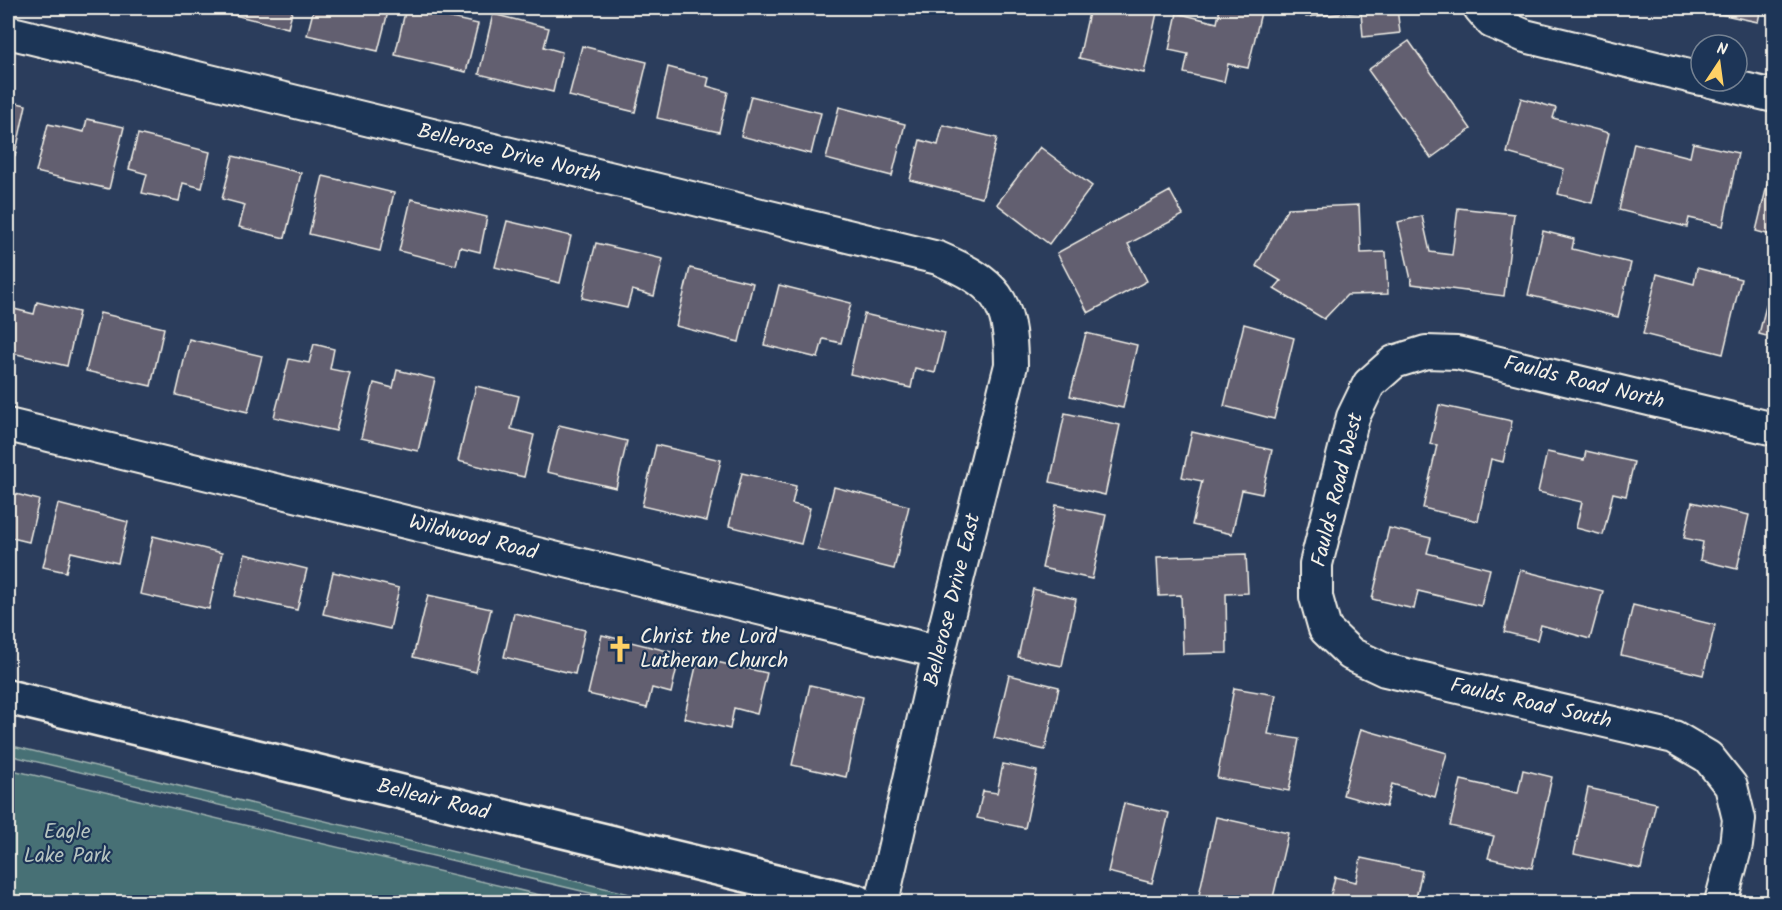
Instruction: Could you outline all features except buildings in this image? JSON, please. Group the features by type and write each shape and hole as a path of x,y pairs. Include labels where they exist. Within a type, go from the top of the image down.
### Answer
{"main road":[{"name":"Belleair Road","path":"8,697 858,903"}],"street":[{"path":"1480,8 1492,22 1525,36 1689,76"},
{"name":"Bellerose Drive North","path":"8,32 938,258 975,274 1000,298"},
{"path":"1749,90 1774,96"},
{"name":"Bellerose Drive East","path":"882,903 939,652 1011,365 1011,329 1000,298"},
{"name":"Faulds Road North","path":"1394,362 1426,352 1457,353 1774,429"},
{"name":"Faulds Road West","path":"1325,629 1316,597 1316,564 1353,417 1369,384 1394,362"},
{"name":"Wildwood Road","path":"8,425 939,652"},
{"name":"Faulds Road South","path":"1325,629 1351,654 1385,670 1674,737 1708,757 1731,786 1739,819 1736,845 1721,903"}],"green space":[{"path":"8,745 663,902 628,902 8,755"},
{"name":"Eagle Lake Park","path":"8,769 569,902 8,902"}],"place":[{"name":"Christ the Lord Lutheran Church","path":"620,649"}]}
